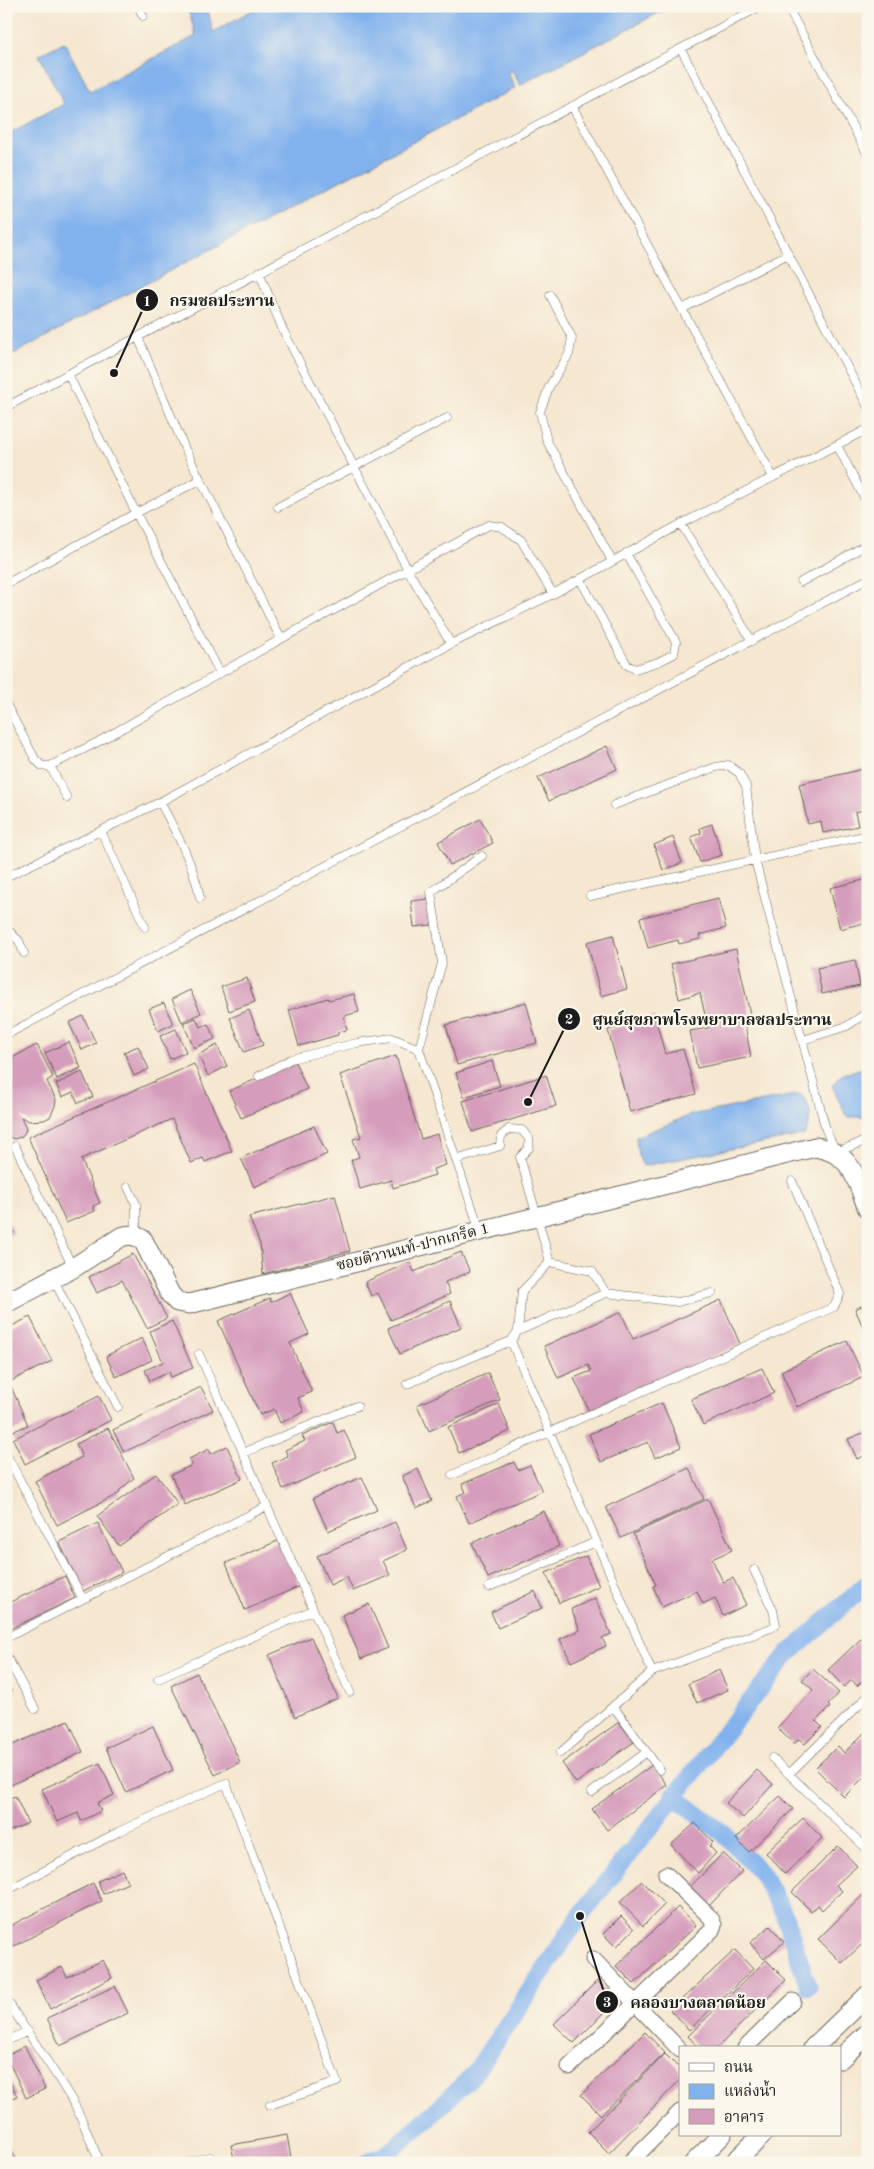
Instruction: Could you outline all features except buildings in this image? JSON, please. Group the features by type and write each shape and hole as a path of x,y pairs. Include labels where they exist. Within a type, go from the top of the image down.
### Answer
{"street":[{"name":"ซอยติวานนท์-ปากเกร็ด 1","path":"136,1235 144,1240 170,1294 177,1302 189,1304 815,1147 836,1152"},
{"path":"836,1152 844,1159 853,1172 868,1209"},
{"path":"6,1303 72,1268 121,1237 136,1235"},
{"path":"568,2067 712,1930 714,1924 711,1918 666,1874"},
{"path":"594,1959 637,2002 679,2049"},
{"path":"815,2046 868,1995"},
{"path":"747,2046 793,2001"},
{"path":"842,2057 868,2033"},
{"path":"629,2163 679,2113"},
{"path":"694,2163 721,2136"},
{"path":"734,2163 761,2136"}],"lane":[{"path":"138,6 143,16"},
{"path":"6,407 761,6"},
{"path":"786,6 868,155"},
{"path":"681,49 868,406"},
{"path":"572,106 773,477"},
{"path":"682,309 788,254"},
{"path":"259,272 283,330 408,570 451,644"},
{"path":"550,295 572,338 569,354 549,387 540,412 547,441 612,561"},
{"path":"138,337 200,480 280,639"},
{"path":"68,374 136,514 220,673"},
{"path":"278,507 356,468 447,418"},
{"path":"6,877 160,802 451,644 552,594 681,524 868,429"},
{"path":"837,445 868,505"},
{"path":"6,584 200,480"},
{"path":"681,524 752,641"},
{"path":"6,704 35,760 42,766 50,766 96,743 280,639 488,526 498,526 521,540 552,594"},
{"path":"801,582 868,544"},
{"path":"580,579 627,665 635,669 658,662 674,654 676,642 626,553"},
{"path":"6,1036 868,579"},
{"path":"614,805 716,767 728,765 739,773 746,786 755,860 826,1130 836,1152 868,1140"},
{"path":"50,766 67,798"},
{"path":"160,802 177,834 198,886 200,898"},
{"path":"101,831 145,927"},
{"path":"590,896 868,835"},
{"path":"480,1231 419,1049 442,963 431,892 482,856"},
{"path":"6,928 19,941 24,953"},
{"path":"803,1040 847,1026 868,1012"},
{"path":"260,1076 291,1059 357,1043 392,1038 419,1049"},
{"path":"456,1160 500,1146 501,1136 509,1129 522,1130 529,1139 529,1148 520,1157 550,1262"},
{"path":"15,1146 72,1268"},
{"path":"452,1475 834,1307 840,1294 792,1181"},
{"path":"128,1187 136,1204 136,1235"},
{"path":"550,1262 592,1271 606,1293"},
{"path":"518,1331 522,1291 550,1262"},
{"path":"53,1278 118,1407"},
{"path":"407,1384 511,1340 518,1331 606,1293 678,1302 712,1293"},
{"path":"511,1340 652,1672"},
{"path":"199,1354 350,1692"},
{"path":"243,1453 357,1406"},
{"path":"6,1454 83,1599"},
{"path":"6,1638 267,1506"},
{"path":"489,1587 596,1542"},
{"path":"560,1753 652,1672 776,1625 773,1610 754,1570"},
{"path":"158,1679 313,1610"},
{"path":"6,1655 35,1709"},
{"path":"789,1774 868,1696"},
{"path":"613,1706 660,1770"},
{"path":"592,1792 647,1752"},
{"path":"772,1758 868,1850"},
{"path":"6,1892 118,1832 226,1783 337,2082 270,2105"},
{"path":"6,1998 58,2076 82,2118 93,2149 102,2163"},
{"path":"6,2041 28,2032"},
{"path":"186,2163 210,2157"}],"water":[{"path":"187,6 207,6 213,32 260,6 672,6 520,85 512,70 508,72 515,88 6,358 6,135 64,104 39,55 64,42 90,91 196,36"},
{"path":"868,1066 868,1117 847,1117 832,1086 841,1075"},
{"path":"800,1094 807,1104 810,1114 809,1124 804,1135 643,1166 638,1155 636,1137 691,1115"}],"waterway":[{"path":"367,2163 387,2154 473,2075 580,1916 786,1656 868,1583"},
{"path":"673,1796 723,1833 762,1874 784,1914 808,1986"}],"place":[{"name":"กรมชลประทาน","path":"114,373"},
{"name":"ศูนย์สุขภาพโรงพยาบาลชลประทาน","path":"528,1102"},
{"name":"คลองบางตลาดน้อย","path":"580,1916"}]}
